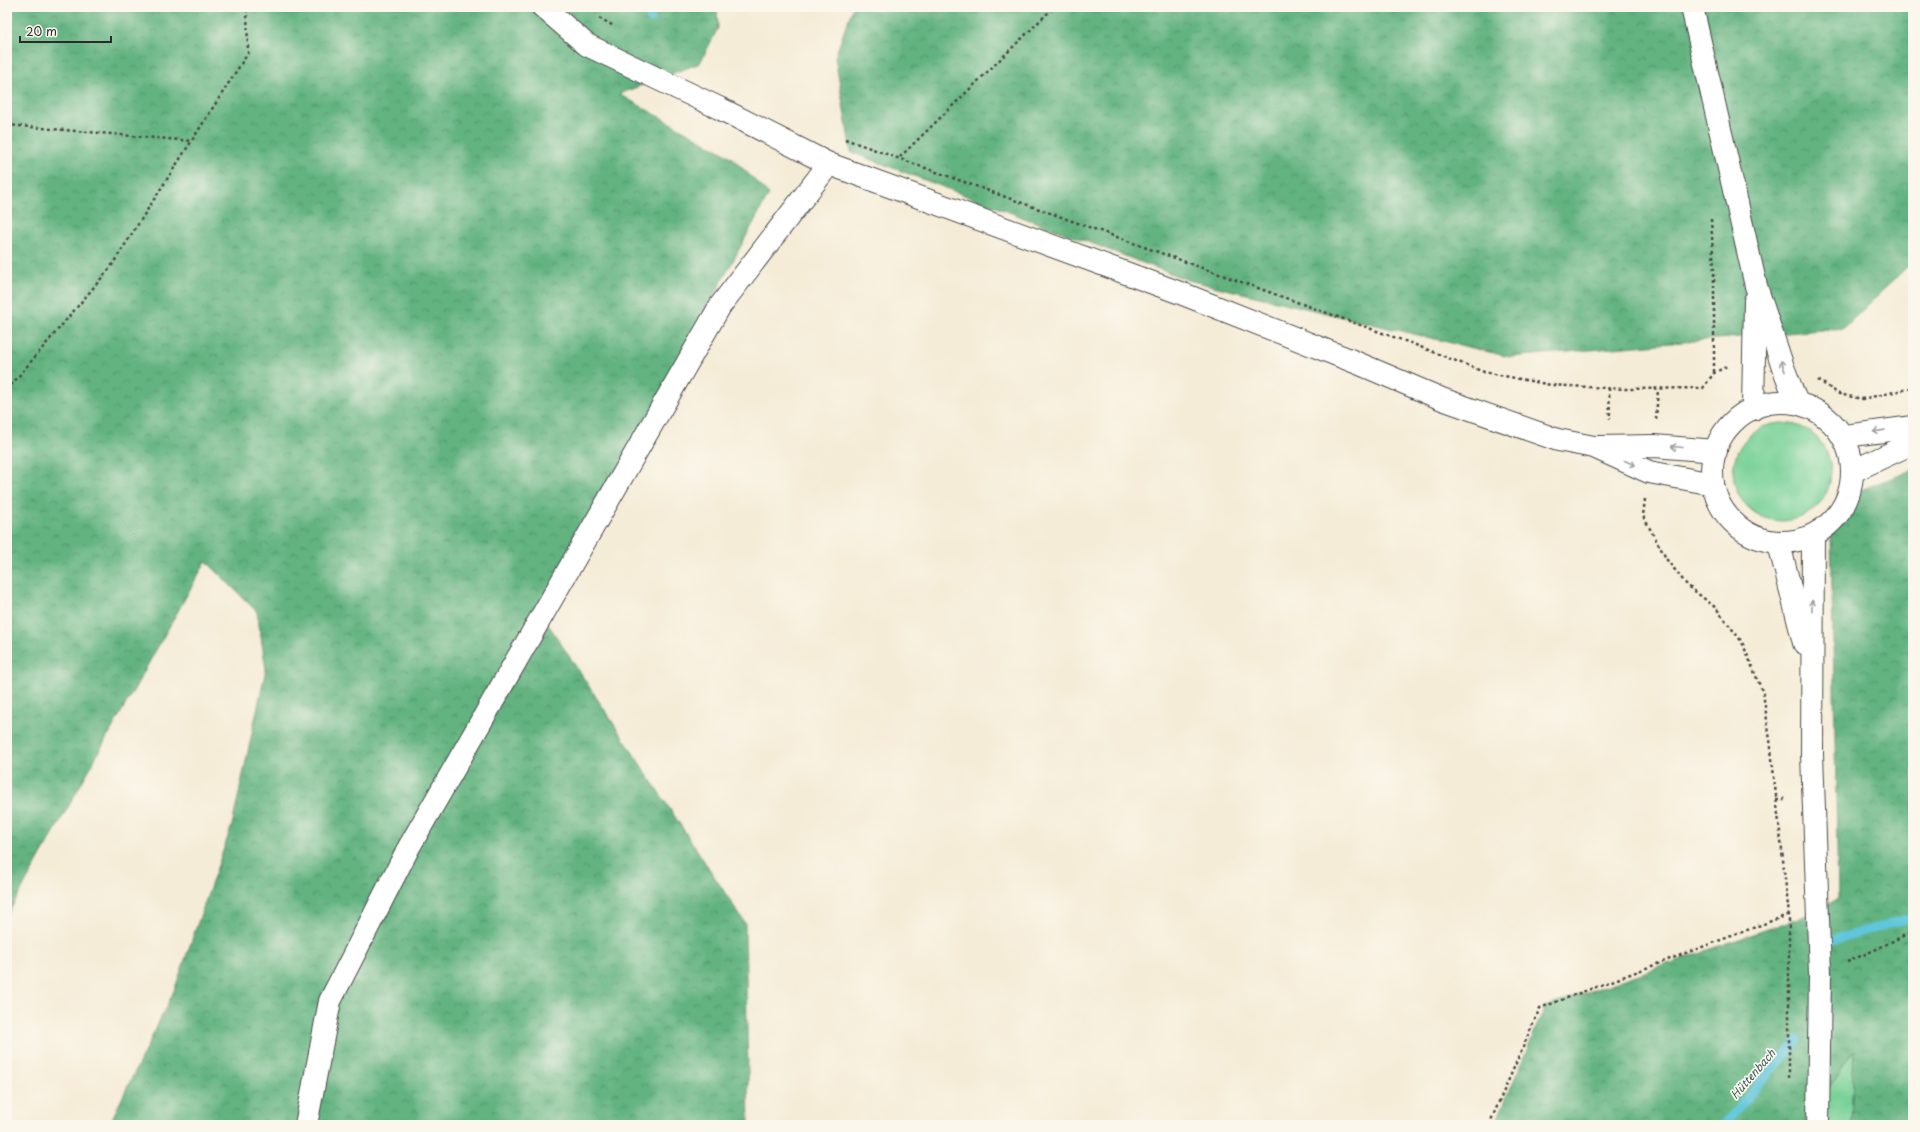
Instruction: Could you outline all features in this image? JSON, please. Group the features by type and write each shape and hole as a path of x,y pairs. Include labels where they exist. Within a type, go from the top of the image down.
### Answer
{"street":[{"path":"543,7 587,45 718,108 829,164 1184,294 1356,362 1442,399 1558,440 1603,447 1654,446 1716,451"},
{"path":"1692,7 1756,286 1783,367 1797,403"},
{"path":"306,1125 330,1001 409,847 720,306 829,164"},
{"path":"1753,409 1756,286"},
{"path":"1797,403 1820,413 1832,422 1845,436 1853,471 1846,500 1836,518 1813,536 1779,544 1752,536 1733,523 1720,505 1713,484 1712,473 1716,451 1724,433 1737,420 1753,409 1771,404 1797,403"},
{"path":"1845,436 1913,427"},
{"path":"1853,471 1913,443"},
{"path":"1603,447 1649,472 1713,484"},
{"path":"1813,536 1811,673 1812,762 1820,973 1818,1125"},
{"path":"1779,544 1811,673"}],"path":[{"path":"7,390 110,268 248,53 247,7"},
{"path":"900,157 1054,7"},
{"path":"594,14 620,29"},
{"path":"7,125 191,141"},
{"path":"839,137 900,157 1405,341 1484,372 1551,384 1658,390 1654,446"},
{"path":"1711,217 1714,272 1714,373"},
{"path":"1603,447 1609,388"},
{"path":"1649,472 1643,516 1667,560 1687,585 1716,608 1742,642 1763,693 1770,740 1788,915 1790,1086"},
{"path":"1489,1125 1540,1008 1818,903"},
{"path":"1820,973 1879,948 1913,931"}],"green space":[{"path":"7,7 717,7 718,28 700,63 619,94 731,157 769,194 542,615 745,923 749,1125 109,1125 174,991 232,825 266,669 257,612 206,561 7,916"},
{"path":"853,7 1913,7 1913,261 1844,328 1510,357 1188,280 851,152 835,57"},
{"path":"1782,423 1792,424 1809,431 1823,445 1830,462 1830,482 1823,499 1809,513 1792,520 1782,521 1772,520 1755,513 1741,499 1734,482 1733,472 1734,462 1741,445 1755,431 1772,424"},
{"path":"1913,470 1913,1125 1851,1125 1854,1050 1804,1125 1495,1125 1545,1007 1802,917 1838,899 1831,536 1855,492"},
{"path":"1854,1050 1851,1125 1804,1125"}],"waterway":[{"path":"648,7 651,19"},
{"name":"Hüttenbach","path":"1826,942 1913,917"},
{"name":"Hüttenbach","path":"1725,1125 1799,1039"}]}
